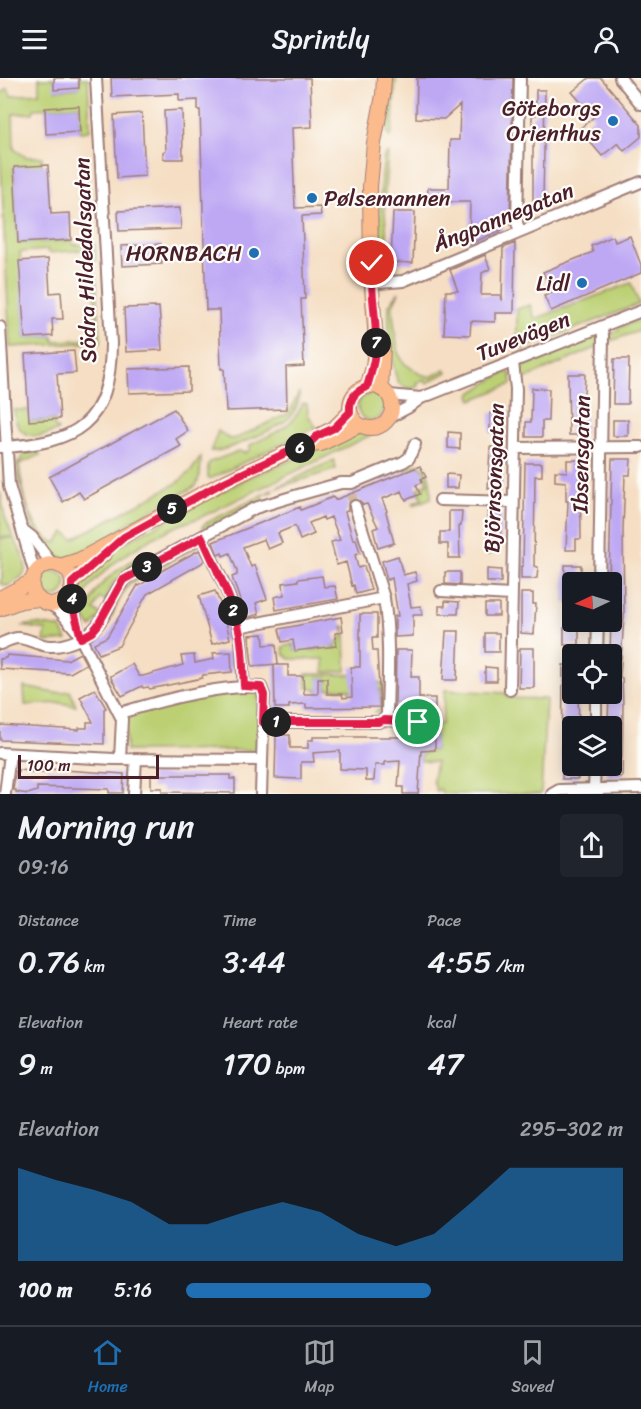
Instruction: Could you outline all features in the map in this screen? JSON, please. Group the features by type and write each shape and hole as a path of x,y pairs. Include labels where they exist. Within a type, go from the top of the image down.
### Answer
{"main road":[{"path":"375,78 378,117"},
{"path":"384,78 370,187 372,286 376,341 373,367 379,390 392,407 390,417"},
{"path":"372,263 379,283 384,357 379,390"},
{"name":"Tuvevägen","path":"307,446 317,436 334,428 350,412 350,403 354,394 379,390"},
{"path":"350,412 360,425"},
{"name":"Tuvevägen","path":"0,598 34,578 42,567 79,560 220,484 292,450 321,444 360,425 377,428 390,417"},
{"name":"Tuvevägen","path":"0,609 21,601 62,601 72,586 124,537"},
{"path":"56,565 67,571 72,586"},
{"path":"34,578 33,591 43,601"}],"street":[{"name":"Södra Hildedalsgatan","path":"4,447 44,443 64,437 84,424 98,409 108,385 111,343 96,78"},
{"path":"520,78 517,223 520,231"},
{"path":"620,78 641,104"},
{"name":"Ångpannegatan","path":"379,283 403,280 641,182"},
{"name":"Tuvevägen","path":"390,417 421,398 641,311"},
{"path":"0,327 4,447 9,486 16,514 23,530 34,578"},
{"name":"Ibsensgatan","path":"599,572 603,335 601,327"},
{"name":"Björnsonsgatan","path":"510,690 516,389 513,363"},
{"name":"Tuvevägen","path":"379,390 421,398"},
{"path":"0,644 18,638 50,646 92,632 123,580 255,508 341,483 349,489 409,458 415,444"},
{"path":"515,448 641,447"},
{"path":"440,500 513,502"},
{"path":"355,506 384,598 388,661 387,714 384,720"},
{"path":"23,530 56,565"},
{"path":"202,537 220,576 238,627 244,686"},
{"path":"72,586 80,635"},
{"path":"441,591 511,595"},
{"path":"238,627 384,598"},
{"path":"43,601 59,610 80,635 120,713 122,719 120,759"},
{"path":"120,713 150,704 244,686 261,687 264,695 261,794"},
{"path":"263,722 378,722 384,720 418,722"},
{"path":"5,794 5,753 120,759 262,760"},
{"path":"134,794 136,759"},
{"path":"594,789 595,776"},
{"path":"552,794 559,790 641,788"}],"green space":[{"path":"39,78 54,78 55,90 79,88 79,78 88,78 90,129 80,132 79,106 34,109 33,113 13,114 14,149 26,157 42,157 42,166 14,168 18,243 71,240 74,245 95,244 97,261 93,261 92,249 49,253 48,250 20,252 25,338 53,336 54,341 97,339 94,277 96,277 101,342 10,347 0,147 0,95 8,88 11,96 39,93"},
{"path":"392,78 396,78 390,137 387,134"},
{"path":"388,153 384,200 389,266 381,245 380,230 384,156"},
{"path":"631,283 639,304 522,349 517,348 517,309 530,305 535,319"},
{"path":"399,292 392,307 398,353 404,363 420,374 431,377 445,369 447,372 427,383 424,380 417,383 418,387 413,388 406,388 400,384 392,359 389,305"},
{"path":"641,319 641,330 611,341 611,335 622,326"},
{"path":"597,336 600,346 522,380 520,371 525,364"},
{"path":"509,372 512,384 472,400 470,395 472,393 501,374"},
{"path":"299,393 295,410 283,422 238,444 211,451 218,431 230,439 237,438 289,413"},
{"path":"371,394 380,398 384,407 380,416 371,420 362,416 358,407 362,398"},
{"path":"303,403 307,404 308,415 316,427 208,478 210,462 239,451 245,453 250,450 250,445 288,424"},
{"path":"14,410 29,410 30,421 55,420 54,426 58,430 42,435 28,435 18,426"},
{"path":"363,431 369,431 371,435 199,518 172,528 129,552 105,571 90,587 77,608 74,597 78,584 103,557 129,540 250,477"},
{"path":"38,451 40,455 19,464 22,485 33,520 47,538 56,543 65,532 73,539 177,483 191,471 201,457 200,475 196,486 78,554 63,558 53,554 44,546 36,533 30,519 21,488 17,464 25,454"},
{"path":"334,460 336,469 274,489"},
{"path":"418,464 426,470 428,474 431,498 414,505 413,503 422,499 418,489 428,483 420,466 407,472 405,467"},
{"path":"0,492 5,517 13,537 0,537"},
{"path":"263,494 264,499 204,529 204,524"},
{"path":"0,538 14,538 26,566 22,576 7,586 0,583 2,577"},
{"path":"199,545 131,583 121,596 107,624 96,637 95,635 112,613 119,593 129,582"},
{"path":"140,556 144,564 128,570 119,581 115,580 108,591 106,601 100,598 94,610 101,615 91,628 84,617 97,590 117,571"},
{"path":"53,571 62,575 66,584 62,593 53,597 44,593 40,584 44,575"},
{"path":"36,624 61,628 67,640 44,642 46,630 22,626"},
{"path":"343,626 345,626 346,671 324,672 324,659 290,659 284,654 283,647 293,644 295,651 299,650 309,639 311,650 319,649 319,643 336,648 335,643 339,643 339,639 345,635"},
{"path":"306,674 368,675 368,682 383,683 382,712 375,712 381,708 380,689 349,691 348,689 327,689 327,678 318,678 322,694 318,694 317,689 307,688"},
{"path":"24,687 55,693 70,691 76,706 61,703 25,705"},
{"path":"254,689 258,694 259,750 126,751 126,717 131,713 175,701"},
{"path":"445,690 506,693 507,698 546,699 541,794 443,794 440,789 436,791 433,780 436,762 421,761 421,756 435,750 435,731 430,731 429,725 442,724"}],"building":[{"path":"54,78 79,78 79,88 54,90"},
{"name":"HORNBACH","path":"111,78 310,78 312,127 292,128 295,208 320,207 321,215 302,216 305,299 301,299 304,366 286,367 287,409 226,411 224,369 221,369 219,310 206,310 198,100 179,101 179,94 112,97"},
{"path":"417,78 513,78 510,218 502,218 502,230 469,244 470,202 427,202 428,188 449,188 450,140 459,140 460,105 444,119 416,118"},
{"name":"Göteborgs Orienthus","path":"589,78 601,78 641,125 641,137 624,151 618,143 602,156 579,129 594,117 572,92"},
{"path":"536,90 545,90 543,204 533,204 535,123 532,123 532,116 536,115"},
{"path":"79,106 80,132 46,134 45,108"},
{"path":"182,110 183,159 163,158 163,152 166,150 164,111"},
{"path":"142,113 145,176 117,178 114,115"},
{"path":"48,165 51,214 70,213 71,240 18,243 14,167"},
{"path":"180,208 181,229 119,231 118,211"},
{"path":"393,212 415,212 413,263 391,262"},
{"name":"Lidl","path":"613,236 615,242 630,236 641,265 641,273 551,311 544,296 552,293 543,272 593,252 591,246"},
{"path":"515,243 514,313 495,313 495,322 471,321 470,335 444,334 446,291 458,291 450,270 485,255 490,269 482,273 481,295 500,295 502,301 503,248"},
{"path":"161,244 162,264 122,266 121,246"},
{"path":"48,259 50,293 61,292 63,319 52,319 53,336 25,338 19,261"},
{"path":"159,307 162,350 126,352 124,308"},
{"path":"74,351 76,373 57,374 60,419 29,421 25,354"},
{"path":"614,359 629,359 628,404 613,404"},
{"path":"189,367 189,391 129,393 128,369"},
{"path":"568,374 585,374 583,414 585,414 585,435 569,435"},
{"path":"532,388 549,389 548,421 542,421 542,437 526,437 526,422 531,422"},
{"path":"174,409 188,431 176,439 181,446 84,499 79,492 63,502 49,477"},
{"path":"490,413 503,413 503,433 490,433"},
{"path":"613,420 628,420 628,436 613,436"},
{"path":"448,432 460,433 460,449 448,448"},
{"path":"490,447 503,448 502,489 488,489"},
{"path":"612,459 631,459 630,475 625,475 622,647 622,644 610,644 611,632 622,632 622,572 609,572"},
{"path":"567,460 580,460 581,539 576,539 576,550 566,550 568,501 566,501 566,482 555,481 555,471 567,472"},
{"path":"525,463 542,463 542,476 535,476 534,566 538,567 537,578 533,579 521,579"},
{"path":"420,466 426,477 416,485 420,494 406,500 402,491 382,499 394,543 378,548 373,529 378,527 367,504 363,505 356,499 348,504 348,510 345,512 353,540 356,539 360,553 355,555 358,568 364,566 371,590 356,594 346,562 337,565 331,542 340,540 331,517 324,520 323,517 309,523 314,534 300,540 295,526 278,533 282,543 268,549 264,539 243,547 251,567 255,565 267,599 256,603 259,614 246,618 232,577 237,575 237,571 230,553 223,556 222,553 218,555 213,542 300,507 301,510 333,497 335,500"},
{"path":"446,474 459,475 458,488 446,488"},
{"path":"449,511 462,511 461,526 459,526 460,558 448,558 448,544 440,544 440,532 449,532"},
{"path":"488,512 501,513 500,553 488,553"},
{"path":"199,550 204,560 202,563 147,594 119,646 99,654 94,643 107,637 138,585"},
{"path":"398,556 403,575 415,572 417,581 407,584 411,607 421,606 422,615 413,615 413,636 395,637 395,616 398,616 392,578 387,580 382,561"},
{"path":"565,565 581,565 581,572 565,572"},
{"path":"487,569 501,570 501,582 487,582"},
{"path":"445,572 460,572 460,585 445,584"},
{"path":"322,576 324,587 335,586 338,599 276,610 274,597 284,595 283,583"},
{"path":"215,591 224,613 230,639 212,644 199,596"},
{"path":"521,593 533,593 533,604 536,604 534,634 521,633"},
{"path":"445,601 459,602 458,614 439,614 439,606 445,606"},
{"path":"485,604 499,604 499,616 485,616"},
{"path":"360,614 377,614 377,638 372,638 373,651 377,651 380,707 306,708 306,704 275,708 274,665 288,665 288,676 303,676 304,694 318,694 318,678 327,678 327,694 342,694 343,698 352,697 351,667 360,667"},
{"path":"341,617 343,631 335,633 336,646 295,651 293,640 282,642 279,629"},
{"path":"446,631 459,631 457,680 443,680"},
{"path":"564,632 579,632 579,644 564,644"},
{"path":"485,633 499,633 499,652 485,652"},
{"path":"263,634 264,645 276,644 278,664 252,666 249,635"},
{"path":"520,648 534,648 534,688 519,688"},
{"path":"396,650 412,650 411,677 419,677 419,698 435,698 435,712 422,712 422,708 395,708"},
{"path":"231,652 232,672 203,675 202,678 150,689 142,686 122,696 111,678 132,664 139,676 143,676 183,665 181,656 194,655 195,663 214,659 213,653"},
{"path":"80,653 86,664 70,673 0,669 0,659 6,658 7,655 67,660"},
{"path":"485,667 497,668 497,681 485,681"},
{"path":"622,678 623,706 622,777 607,776 622,776 622,716 608,716 609,704 622,704"},
{"path":"95,689 106,708 104,709 104,744 0,740 0,725 79,730 79,728 87,728 87,722 93,722 80,697"},
{"path":"563,704 578,704 579,716 563,716"},
{"path":"422,734 435,734 435,750 421,751 418,794 403,794 403,787 398,787 400,761 375,765 374,781 366,781 366,770 340,769 340,751 313,753 314,762 301,762 301,779 275,778 276,735 290,735 290,748 308,748 308,740 313,740 313,737 422,737"},
{"path":"48,769 124,774 123,793 109,793 109,789 37,787 37,791 28,794 13,790 16,771 48,773"},
{"path":"151,775 230,775 230,779 235,779 235,793 162,792 162,788 151,788"},
{"path":"562,776 578,776 578,779 562,779"}],"tunnel":[{"path":"351,495 355,506"}],"place":[{"name":"Göteborgs Orienthus","path":"613,121"},
{"name":"Pølsemannen","path":"312,198"},
{"name":"HORNBACH","path":"254,253"},
{"name":"Lidl","path":"582,283"}],"route":[{"path":"372,263 375,356 367,387 354,394 350,403 350,412 334,428 317,436 307,446 292,450 220,484 124,537 72,583 72,603 81,638 92,632 98,625 105,615 116,588 123,580 202,537 236,618 240,636 244,686 261,687 264,695 263,722 378,722 384,720 418,722"}]}
